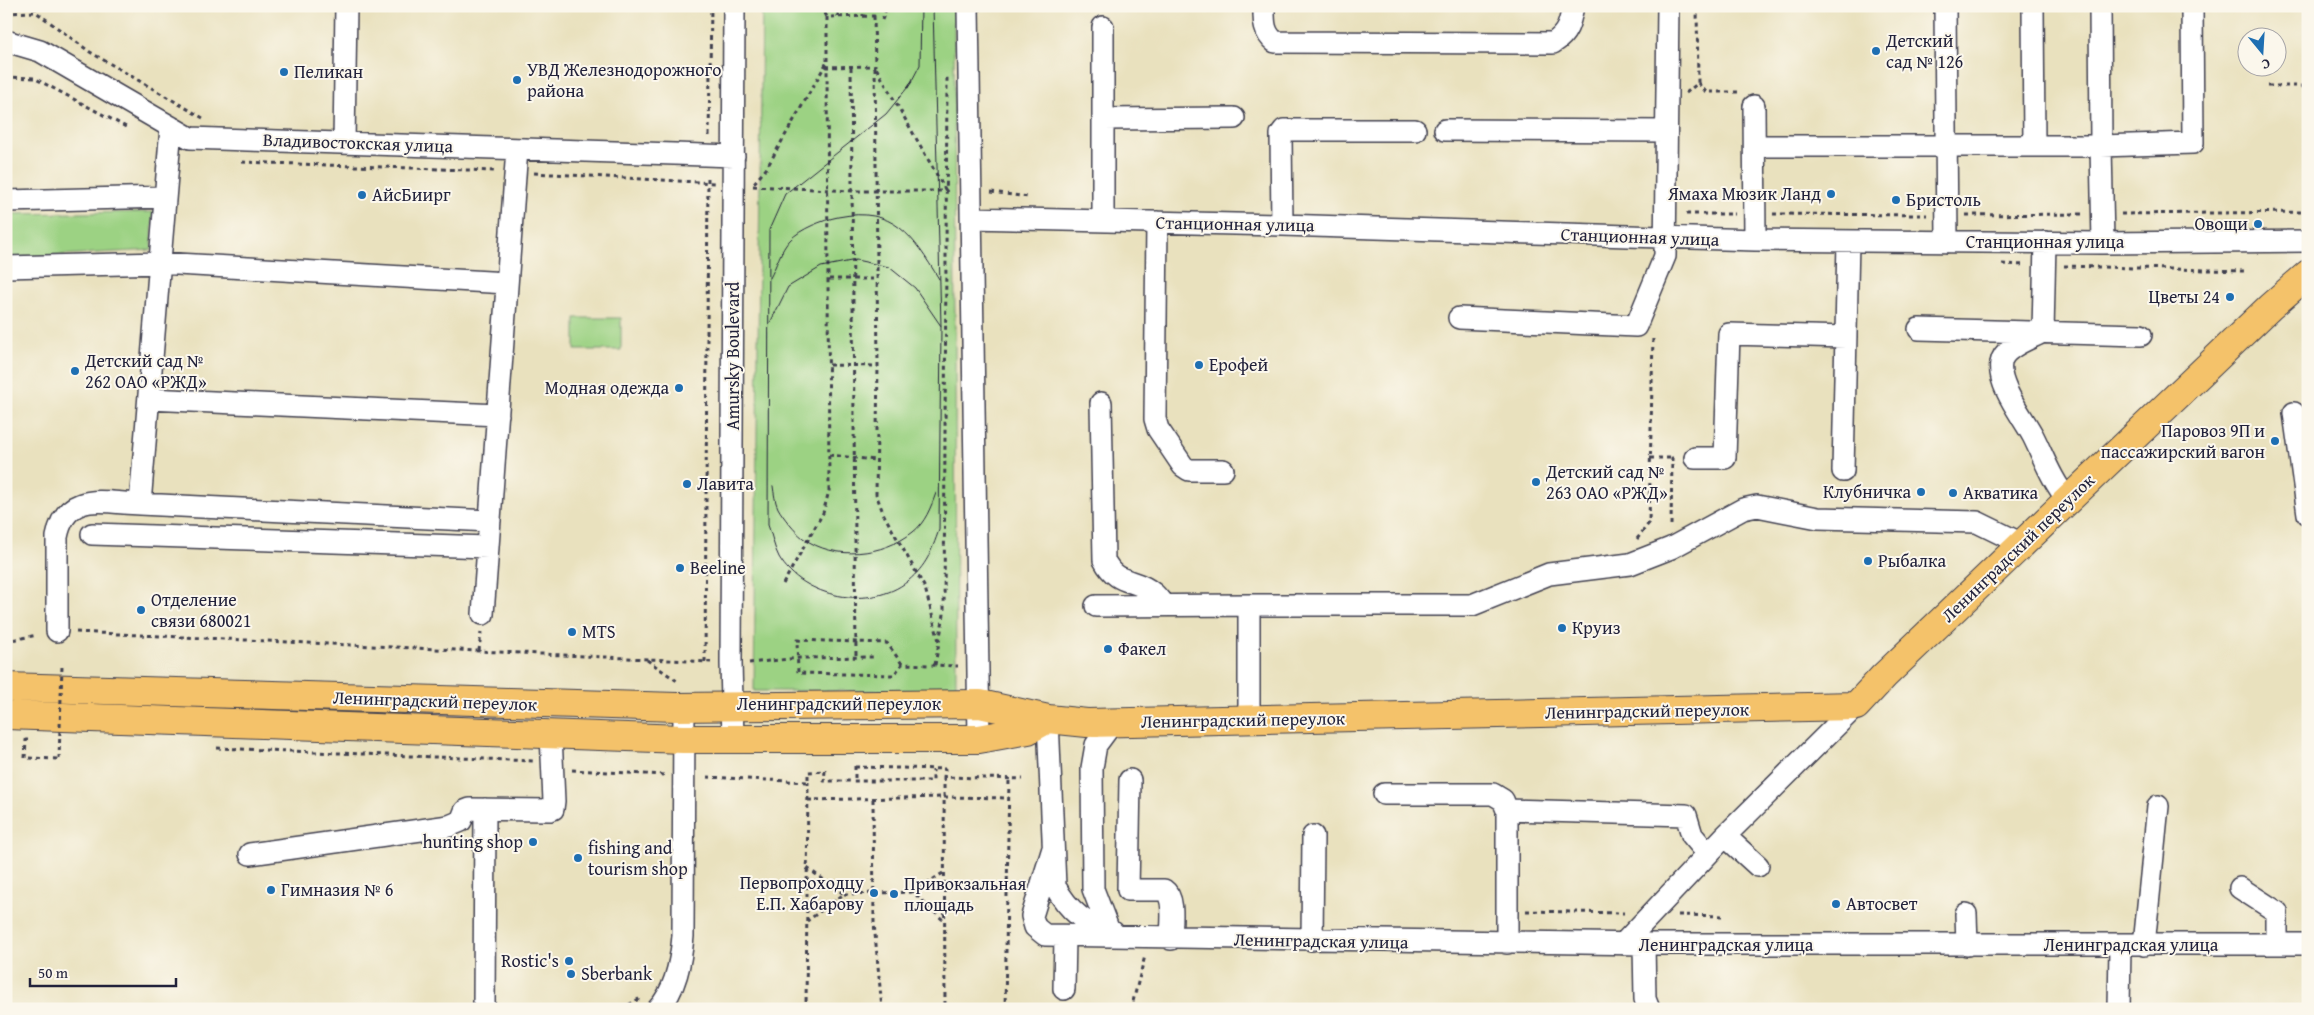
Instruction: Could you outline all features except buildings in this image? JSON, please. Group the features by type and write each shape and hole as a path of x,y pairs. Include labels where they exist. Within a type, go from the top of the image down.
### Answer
{"main road":[{"name":"Ленинградский переулок","path":"6,687 551,705 681,693 733,705 980,704 1048,719 1087,723 1856,706 1884,676 2068,500 2308,274"},
{"name":"Ленинградский переулок","path":"6,715 551,748 683,739 979,739 1028,730 1048,719"}],"street":[{"path":"344,143 346,6"},
{"name":"Amursky Boulevard","path":"733,739 731,662 734,6"},
{"path":"968,6 977,666 980,704 979,739"},
{"path":"1264,6 1265,29 1268,36 1275,42 1553,43 1563,38 1569,26 1573,6"},
{"path":"1459,318 1636,326 1665,256 1667,238 1668,6"},
{"path":"1945,6 1947,242"},
{"path":"2033,6 2034,146"},
{"path":"2100,6 2103,243"},
{"path":"1754,146 2101,146 2193,143 2192,6"},
{"path":"1102,221 1103,27"},
{"name":"Владивостокская улица","path":"6,41 40,51 190,138 734,156"},
{"path":"1754,106 1756,240"},
{"path":"1103,119 1234,118"},
{"path":"140,504 171,127"},
{"path":"1282,225 1281,134 1284,130 1415,130"},
{"path":"1445,130 1666,130"},
{"path":"483,614 517,149"},
{"path":"6,201 165,198"},
{"name":"Станционная улица","path":"972,218 1282,225 1756,240 2103,243 2308,241"},
{"path":"1157,222 1155,419 1158,429 1183,466 1189,470 1223,470"},
{"path":"1843,471 1848,241"},
{"path":"2043,332 2045,242"},
{"path":"6,267 160,262 507,283"},
{"path":"1919,329 2141,335"},
{"path":"2043,332 2006,352 2000,363 2002,380 2032,435 2056,486 2068,500"},
{"path":"1694,458 1725,458 1729,334 1846,337"},
{"path":"149,399 498,415"},
{"path":"1101,403 1104,560 1109,570 1118,578 1152,592 1164,606"},
{"path":"2294,413 2308,514"},
{"path":"57,631 56,537 59,523 72,507 83,502 490,521"},
{"path":"1096,606 1472,605 1549,574 1630,564 1671,548 1743,509 1757,506 1783,513 1818,518 1977,522 2022,544"},
{"path":"92,534 488,546"},
{"path":"1249,605 1249,719"},
{"path":"653,1001 673,984 681,962 683,936 683,739 681,693"},
{"path":"1649,1009 1633,944 1652,914 1725,836 1856,706"},
{"path":"1048,719 1055,886 1062,899 1085,922 1145,947"},
{"path":"1109,931 1093,889 1092,768 1096,745 1113,722"},
{"path":"250,854 449,826 461,821 465,811 545,811 553,809 551,748"},
{"path":"1130,780 1128,890 1164,890 1168,892 1171,899 1171,939"},
{"path":"1384,794 1493,794 1503,800 1507,810 1506,943"},
{"path":"2144,946 2158,806"},
{"path":"484,1008 485,810"},
{"path":"1507,810 1686,815 1692,835 1708,854"},
{"path":"1312,940 1313,836"},
{"path":"1725,836 1758,866"},
{"path":"1053,848 1032,916 1035,927 1045,935 1145,947"},
{"path":"2240,888 2277,912 2278,944"},
{"path":"1966,914 1967,945"},
{"path":"1064,989 1065,937"},
{"name":"Ленинградская улица","path":"1145,947 1171,939 1633,944 2120,946 2308,944"},
{"path":"2119,1009 2120,946"}],"path":[{"path":"35,6 36,12"},
{"path":"705,662 712,6"},
{"path":"783,584 823,513 829,491 828,61 827,17 821,6"},
{"path":"838,6 838,17"},
{"path":"863,6 863,16"},
{"path":"882,20 887,6"},
{"path":"1697,6 1698,83 1706,92 1739,91 1754,106"},
{"path":"827,17 874,16 878,366 875,460 876,494 884,515 925,588 939,642"},
{"path":"828,61 766,169 752,186 852,191 955,191"},
{"path":"828,67 875,66"},
{"path":"875,66 946,191"},
{"path":"852,67 856,658"},
{"path":"935,665 944,614 947,75"},
{"path":"1684,94 1698,83"},
{"path":"2268,86 2301,86 2308,95 2308,182"},
{"path":"1685,204 1685,214 1947,215 2308,212"},
{"path":"829,279 877,279"},
{"path":"1618,566 1649,523 1653,331"},
{"path":"829,365 878,366"},
{"path":"829,456 855,456 875,460"},
{"path":"1650,458 1694,458"},
{"path":"1671,548 1672,458"},
{"path":"6,641 57,631 714,662"},
{"path":"797,640 856,640 887,643 902,664 894,675 798,673 797,640"},
{"path":"749,664 797,658 873,657"},
{"path":"646,659 681,693"},
{"path":"902,664 959,666"},
{"path":"36,741 26,740 25,758 59,759 62,666"},
{"path":"55,742 65,742"},
{"path":"214,748 551,748 576,772 664,775"},
{"path":"855,760 855,782"},
{"path":"664,784 664,775 667,767"},
{"path":"855,767 944,769 945,1009"},
{"path":"806,1009 808,772 825,771 824,781 934,782 933,770"},
{"path":"707,777 808,782"},
{"path":"944,777 1023,779"},
{"path":"1005,1009 1009,779"},
{"path":"808,800 945,797 1009,798"},
{"path":"873,798 874,923 882,1009"},
{"path":"807,868 844,894"},
{"path":"807,922 844,894 913,892 943,873"},
{"path":"913,892 944,921"},
{"path":"1507,911 1725,916"},
{"path":"1131,1009 1145,947"},
{"path":"622,1009 653,1001"},
{"path":"333,1009 484,1008"}],"green space":[{"path":"762,6 954,6 956,691 754,691"},
{"path":"153,212 152,250 6,258 6,214"},
{"path":"575,318 621,318 621,350 575,350"}],"tram line":[{"path":"908,88 920,65 921,6"},
{"path":"912,82 886,114 785,194 769,230 768,525 777,553 790,571 804,582 821,591 839,596 876,596 893,590 908,581 928,558 939,530 941,326 933,6"},
{"path":"770,278 784,248 794,236 812,225 826,220 857,215 874,216 888,220 900,228 920,250 939,279"},
{"path":"770,323 788,287 821,267 856,260 889,267 915,288 941,326"},
{"path":"773,486 778,508 789,524 803,538 829,550 844,553 873,551 901,540 921,524 930,509 936,493"}],"place":[{"name":"Детский сад № 126","path":"1876,51"},
{"name":"Пеликан","path":"284,72"},
{"name":"УВД Железнодорожного района","path":"517,80"},
{"name":"Ямаха Мюзик Ланд","path":"1831,194"},
{"name":"АйсБиирг","path":"362,195"},
{"name":"Бристоль","path":"1896,200"},
{"name":"Овощи","path":"2258,224"},
{"name":"Цветы 24","path":"2230,297"},
{"name":"Ерофей","path":"1199,365"},
{"name":"Детский сад № 262 ОАО «РЖД»","path":"75,371"},
{"name":"Модная одежда","path":"679,388"},
{"name":"Паровоз 9П и пассажирский вагон","path":"2275,441"},
{"name":"Детский сад № 263 ОАО «РЖД»","path":"1536,482"},
{"name":"Лавита","path":"687,484"},
{"name":"Клубничка","path":"1921,492"},
{"name":"Акватика","path":"1953,493"},
{"name":"Рыбалка","path":"1868,561"},
{"name":"Beeline","path":"680,568"},
{"name":"Отделение связи 680021","path":"141,610"},
{"name":"Круиз","path":"1562,628"},
{"name":"MTS","path":"572,632"},
{"name":"Факел","path":"1108,649"},
{"name":"hunting shop","path":"533,842"},
{"name":"fishing and tourism shop","path":"578,858"},
{"name":"Гимназия № 6","path":"271,890"},
{"name":"Первопроходцу Е.П. Хабарову","path":"874,893"},
{"name":"Привокзальная площадь","path":"894,894"},
{"name":"Автосвет","path":"1836,904"},
{"name":"Rostic's","path":"569,961"},
{"name":"Sberbank","path":"571,974"}]}
